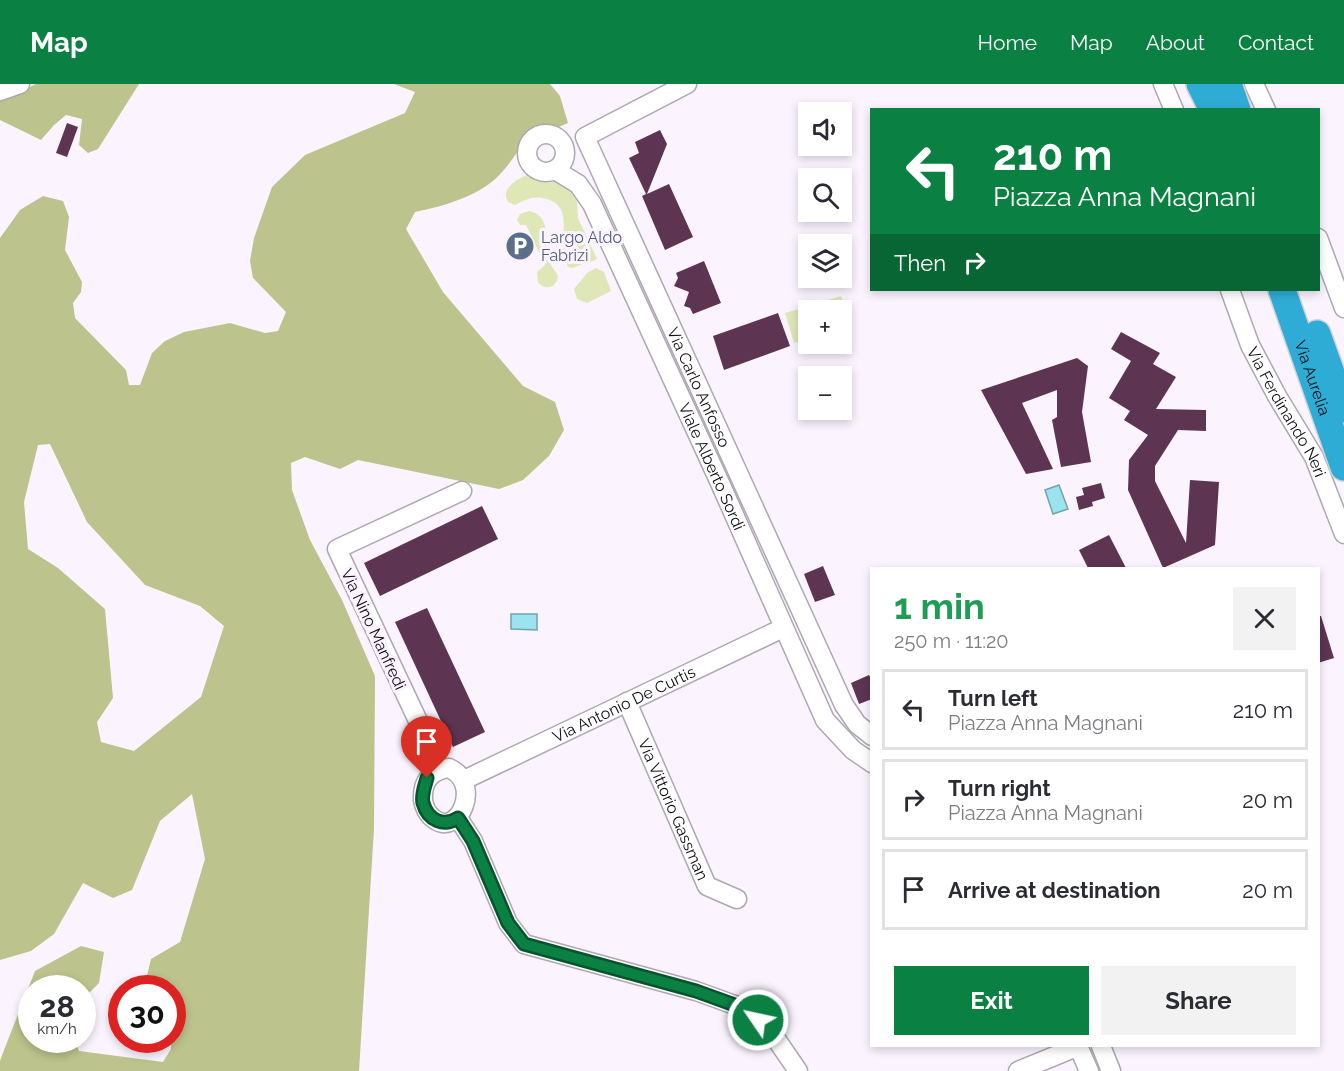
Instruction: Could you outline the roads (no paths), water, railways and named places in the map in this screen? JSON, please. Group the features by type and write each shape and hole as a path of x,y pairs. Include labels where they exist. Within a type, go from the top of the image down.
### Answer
{"highway":[{"path":"1200,84 1212,108"},
{"path":"1211,84 1219,108"},
{"path":"1228,84 1236,108"},
{"name":"Via Aurelia","path":"1282,291 1344,466"},
{"name":"Via Aurelia","path":"1301,291 1344,409"}],"street":[{"path":"0,91 20,84"},
{"path":"563,145 585,137 687,84"},
{"path":"1163,84 1173,108"},
{"path":"1254,84 1265,108"},
{"path":"544,134 557,137 563,145 564,158 555,170 541,171 533,167 528,158 529,145 536,137 544,134"},
{"name":"Via Carlo Anfosso","path":"585,137 844,705 857,724 870,734"},
{"name":"Viale Alberto Sordi","path":"555,170 578,184 592,204 720,483 825,720 853,750 870,762"},
{"path":"1320,243 1344,308"},
{"name":"Via Ferdinando Neri","path":"1230,291 1250,345 1277,396 1314,457 1344,534"},
{"path":"720,483 738,474"},
{"name":"Via Nino Manfredi","path":"438,769 419,723 337,549 462,491"},
{"name":"Via Antonio De Curtis","path":"464,780 783,628"},
{"name":"Via Vittorio Gassman","path":"627,702 707,886 737,899"},
{"path":"449,768 458,772 464,780 466,791 464,806 458,818 450,823 438,822 429,816 423,803 423,790 427,778 438,769 449,768"},
{"path":"458,818 473,841 508,923 524,944 696,991 743,1008 772,1033 798,1071"},
{"path":"1018,1071 1076,1047"},
{"path":"1078,1047 1089,1071"},
{"path":"1101,1047 1111,1071"}],"water":[{"path":"1059,485 1068,509 1053,514 1045,490"},
{"path":"511,614 537,614 537,630 511,629"}],"place":[{"name":"Largo Aldo Fabrizi","path":"520,246"}]}
